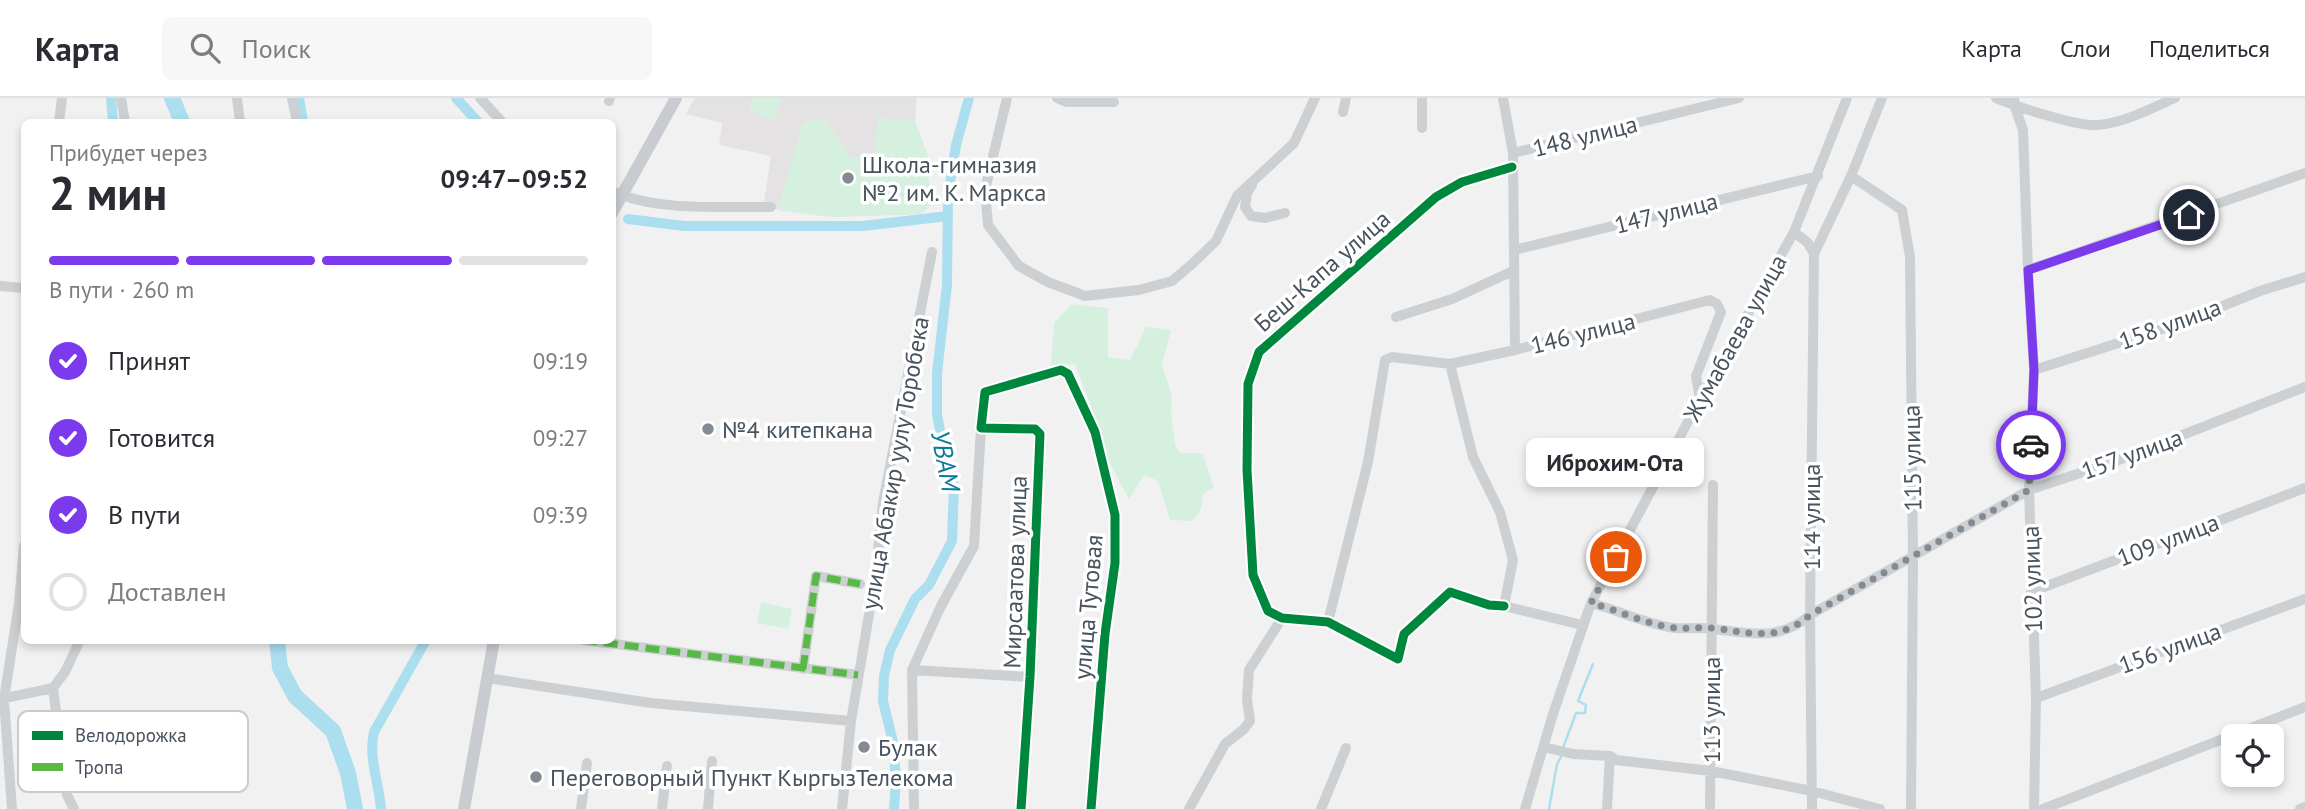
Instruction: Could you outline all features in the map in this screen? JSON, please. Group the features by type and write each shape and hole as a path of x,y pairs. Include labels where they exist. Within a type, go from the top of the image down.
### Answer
{"main road":[{"path":"618,196 676,98"},
{"path":"464,809 493,644"}],"street":[{"path":"59,119 62,98"},
{"path":"121,98 124,119"},
{"path":"237,98 240,119"},
{"path":"292,98 296,119"},
{"path":"480,98 499,119"},
{"path":"1007,98 985,190 988,225 1019,266 1048,282 1085,296 1139,290 1172,281 1216,240 1237,196 1294,143 1315,98"},
{"path":"1057,98 1066,102 1114,102"},
{"path":"1342,112 1346,98"},
{"path":"1422,98 1422,128"},
{"name":"146 улица","path":"1503,98 1513,153 1511,167 1515,350 1710,300 1717,304 1721,312 1696,376 1700,399"},
{"name":"148 улица","path":"1513,153 1739,98"},
{"name":"Жумабаева улица","path":"1525,809 1591,603 1700,399 1794,232 1847,98"},
{"path":"1814,254 1851,176 1882,98"},
{"path":"1996,98 2095,126 2132,117 2175,98"},
{"name":"102 улица","path":"2015,102 2023,130 2034,370 2029,490 2036,698 2034,809"},
{"name":"Беш-Капа улица","path":"1282,618 1268,611 1253,575 1247,470 1248,384 1259,352 1436,197 1462,182 1511,167"},
{"path":"2028,270 2305,173"},
{"path":"1257,175 1247,193 1245,207 1251,216 1265,218 1285,213"},
{"name":"147 улица","path":"1514,250 1818,176"},
{"name":"115 улица","path":"1851,176 1902,210 1910,257 1913,558 1911,809"},
{"path":"618,196 660,204 771,207"},
{"path":"1794,232 1808,243 1814,254"},
{"name":"улица Абакир уулу Торобека","path":"842,809 851,722 875,579 883,502 932,252"},
{"name":"114 улица","path":"1812,809 1810,615 1814,254"},
{"path":"1396,317 1452,299 1513,271"},
{"name":"158 улица","path":"2034,370 2178,324 2260,291 2305,277"},
{"path":"0,286 21,288"},
{"path":"1328,622 1368,462 1385,360 1392,358 1450,364 1515,350"},
{"path":"1450,364 1473,457 1500,512 1513,560 1504,606"},
{"name":"улица Тутовая","path":"981,428 985,393 1060,370 1068,374 1095,432 1115,515 1115,563 1104,647 1091,809"},
{"name":"157 улица","path":"1591,603 1673,628 1712,628 1749,635 1776,633 1798,626 1810,615 2029,490 2116,461 2305,387"},
{"path":"914,809 912,670 941,606 974,547 981,428"},
{"name":"Мирсаатова улица","path":"981,428 1035,429 1040,434 1030,677 1021,809"},
{"name":"113 улица","path":"1710,809 1713,485"},
{"name":"109 улица","path":"2031,592 2305,488"},
{"name":"улица Абакир уулу Торобека","path":"803,669 816,576 860,584"},
{"path":"12,809 2,699 21,580"},
{"path":"1189,809 1225,744 1250,721 1247,699 1249,670 1282,618 1328,622 1398,659 1404,634 1450,593 1489,605 1504,606 1582,625"},
{"name":"156 улица","path":"2036,698 2305,599"},
{"path":"2,699 53,688 65,672 78,644"},
{"path":"613,644 858,675"},
{"name":"Мирсаатова улица","path":"912,670 1030,677"},
{"path":"487,678 651,703 851,722"},
{"path":"53,688 56,711"},
{"path":"2043,809 2305,707"},
{"path":"1544,747 1610,756 1616,760 1711,771 1812,791 1880,809"},
{"path":"1321,809 1346,748"},
{"path":"1607,809 1610,756"},
{"path":"708,809 712,761"},
{"path":"581,809 587,763"},
{"path":"662,809 667,766"},
{"path":"66,792 75,809"},
{"path":"2300,809 2305,807"}],"shaded area":[{"name":"Школа-гимназия №2 им. К. Маркса","path":"695,98 917,98 915,121 928,156 930,206 921,214 832,217 778,210 764,201 771,156 719,145 722,123 686,114"}],"green space":[{"path":"753,98 782,98 775,120 749,111"},
{"path":"878,118 915,121 928,156 930,206 921,214 832,217 778,210 803,122 826,120 850,157 874,155"},
{"path":"1072,304 1108,308 1108,357 1130,360 1146,327 1171,330 1162,365 1172,396 1175,445 1180,453 1203,453 1214,488 1203,494 1201,509 1193,521 1170,520 1158,481 1144,475 1129,499 1110,464 1075,364 1051,365 1054,323"},
{"path":"761,602 792,609 788,629 757,623"}],"waterway":[{"path":"111,98 113,119"},
{"path":"172,98 181,119"},
{"path":"299,98 302,119"},
{"path":"456,98 475,119"},
{"name":"УВАМ","path":"894,809 896,779 893,742 883,701 884,676 890,650 915,599 929,585 952,541 954,485 937,415 937,373 947,285 948,196 956,145 969,98"},
{"path":"628,219 684,226 863,226 948,216"},
{"path":"277,644 280,668 295,696 333,731 348,773 355,809"},
{"path":"381,809 373,760 374,732 424,644"},
{"path":"1563,748 1576,713 1585,713 1586,705 1578,701 1593,664"},
{"path":"1549,809 1557,764 1562,755"}],"marked path":[{"path":"803,669 816,576 860,584"},
{"path":"614,644 858,675"}],"cycle path":[{"path":"1504,606 1489,605 1450,592 1404,634 1398,659 1328,622 1282,618 1268,611 1253,575 1247,470 1248,384 1259,352 1436,197 1462,182 1512,167"},
{"path":"1021,809 1030,677 1040,434 1035,429 981,428 985,392 1061,370 1068,374 1095,432 1115,515 1115,563 1105,634 1091,809"}],"way so far":[{"path":"1616,557 1591,603 1673,628 1712,628 1749,635 1776,633 1798,626 1810,615 2029,490 2031,445"}],"place":[{"name":"Школа-гимназия №2 им. К. Маркса","path":"848,178"},
{"name":"№4 китепкана","path":"708,429"},
{"name":"Иброхим-Ота","path":"1616,557"},
{"name":"Булак","path":"864,747"},
{"name":"Переговорный Пункт КыргызТелекома","path":"536,777"}],"route":[{"path":"2031,445 2034,370 2028,270 2189,215"}]}
